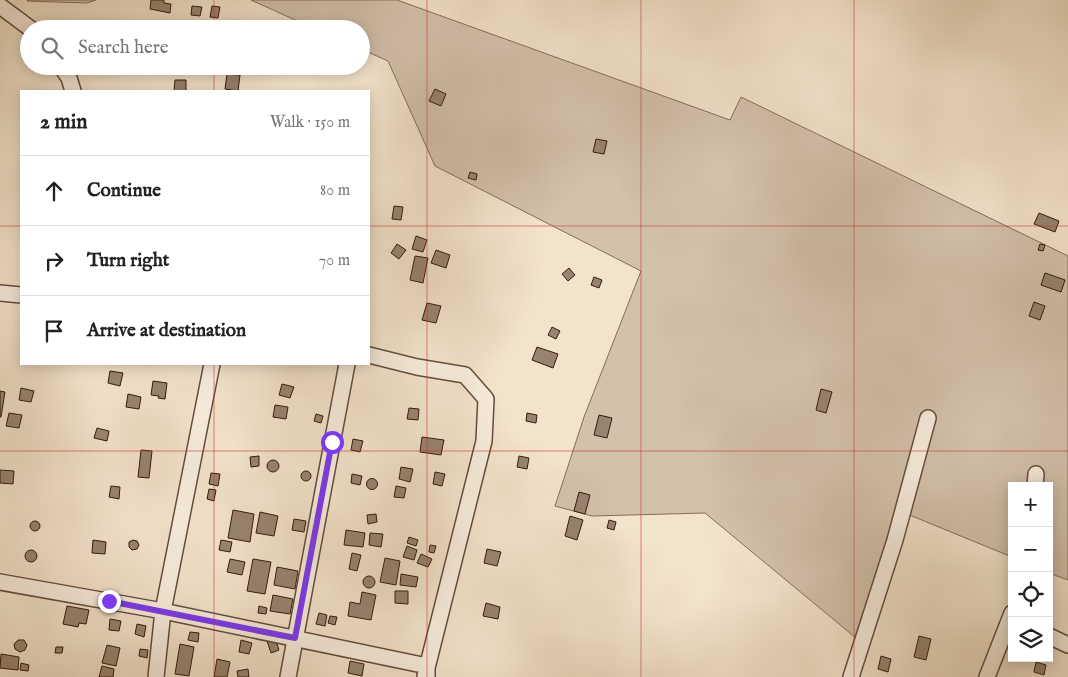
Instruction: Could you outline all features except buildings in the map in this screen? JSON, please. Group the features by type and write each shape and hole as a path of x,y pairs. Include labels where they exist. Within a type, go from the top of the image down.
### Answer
{"street":[{"path":"0,6 20,21"},
{"path":"67,75 73,90"},
{"path":"0,293 20,295"},
{"path":"0,582 163,611 295,638 427,673 484,441 486,399 465,375 417,367 370,355"},
{"path":"156,677 163,611 212,365"},
{"path":"288,677 347,365"},
{"path":"850,677 895,540 928,418"},
{"path":"987,677 1010,617"},
{"path":"1053,638 1068,645"}],"shaded area":[{"path":"28,0 96,0 87,3"},
{"path":"251,0 397,0 730,120 741,97 1068,256 1068,580 1053,574 1053,482 1008,482 1008,555 907,514 856,638 705,513 592,516 555,506 584,417 641,271 435,166 388,61 370,53 370,20 295,20"}],"route":[{"path":"109,601 295,638 332,442"}]}
